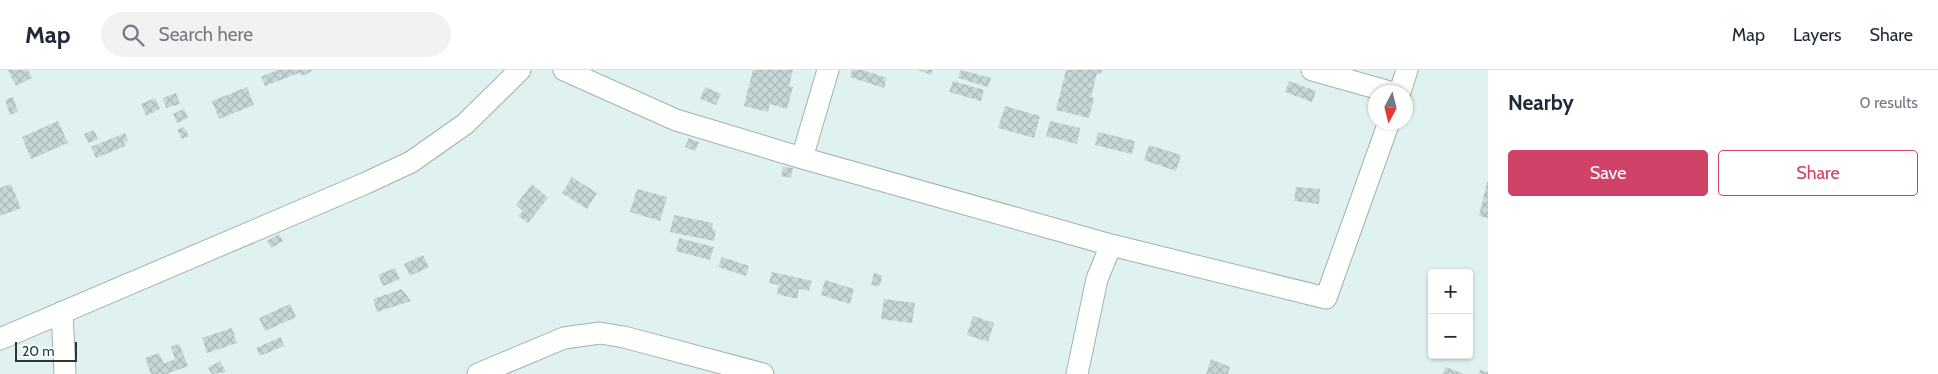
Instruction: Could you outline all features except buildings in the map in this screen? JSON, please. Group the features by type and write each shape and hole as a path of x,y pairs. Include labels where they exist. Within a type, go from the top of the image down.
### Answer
{"street":[{"path":"0,339 366,184 411,162 465,124 520,70"},
{"path":"564,70 676,120 802,158 1110,245 1326,298 1386,130"},
{"path":"802,158 828,70"},
{"path":"1312,70 1368,86"},
{"path":"1402,85 1407,70"},
{"path":"1077,374 1097,279 1110,245"},
{"path":"62,312 65,374"},
{"path":"478,374 564,338 600,333 624,337 763,374"}]}
